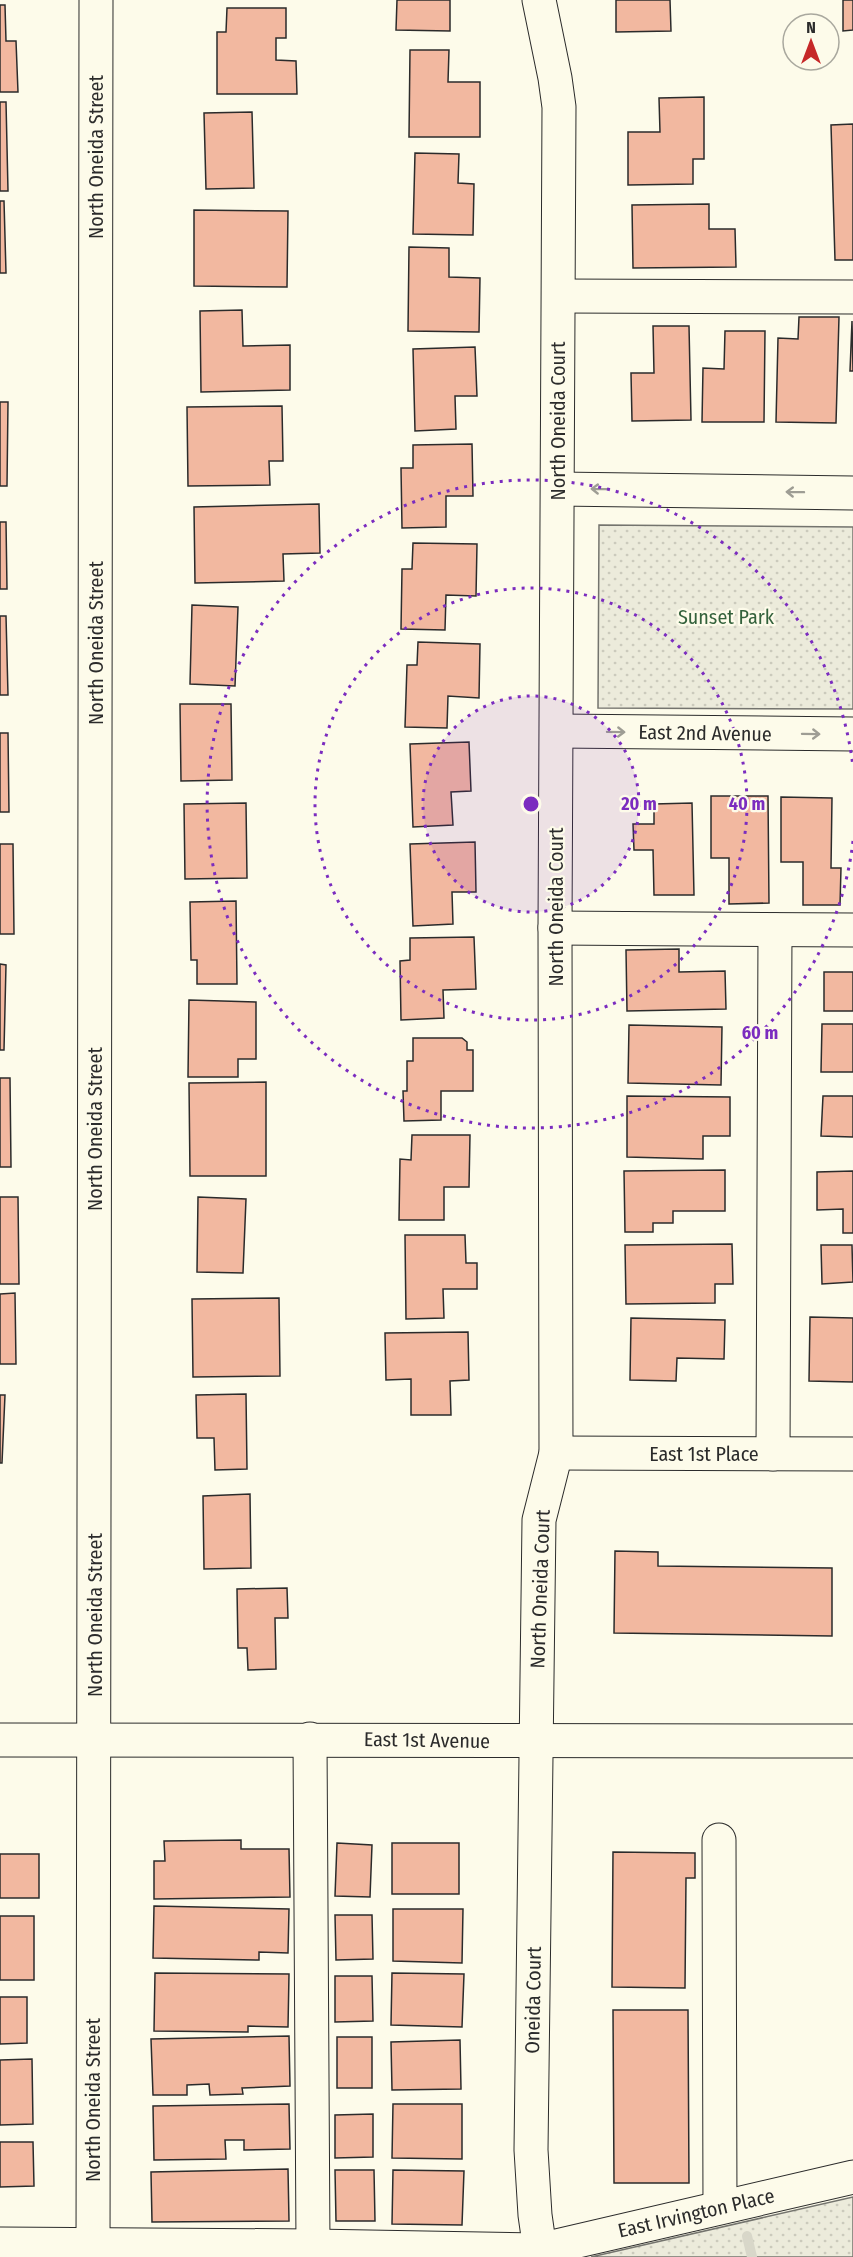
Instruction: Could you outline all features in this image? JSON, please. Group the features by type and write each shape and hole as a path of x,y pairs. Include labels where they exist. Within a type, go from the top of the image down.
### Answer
{"street":[{"name":"North Oneida Street","path":"93,2251 96,0"},
{"name":"North Oneida Court","path":"536,1742 539,1520 556,1453 555,928 559,296 559,107 539,0"},
{"path":"559,296 853,297"},
{"path":"558,489 853,493"},
{"name":"East 2nd Avenue","path":"558,731 853,734"},
{"path":"555,928 853,930"},
{"path":"773,1454 776,930"},
{"name":"East 1st Place","path":"556,1453 853,1454"},
{"path":"310,1739 313,2246"},
{"name":"East 1st Avenue","path":"0,1740 853,1741"},
{"name":"Oneida Court","path":"536,1742 531,2151 532,2184 540,2253"},
{"path":"719,1840 720,2207"},
{"name":"East Irvington Place","path":"0,2244 93,2251 313,2246 540,2253 720,2207 853,2177"}],"green space":[{"name":"Sunset Park","path":"599,525 853,527 853,709 598,708"},
{"path":"853,2197 853,2257 591,2257"}],"building":[{"path":"397,0 450,0 450,31 396,30"},
{"path":"616,0 670,0 671,31 616,32"},
{"path":"843,0 853,0 853,30 843,31"},
{"path":"0,5 5,5 6,41 16,41 18,92 0,92"},
{"path":"227,8 286,8 286,38 276,38 276,60 296,61 297,94 217,94 217,32 226,32"},
{"path":"410,50 449,50 448,82 480,82 480,137 409,137"},
{"path":"704,97 704,159 693,159 693,184 628,185 628,132 660,132 659,98"},
{"path":"0,102 6,102 8,191 0,191"},
{"path":"252,112 254,188 206,189 204,113"},
{"path":"853,124 853,260 835,260 831,125"},
{"path":"415,153 459,154 458,183 474,184 473,235 413,234"},
{"path":"0,201 4,201 6,273 0,273"},
{"path":"709,204 709,229 735,229 736,267 633,268 632,205"},
{"path":"194,210 288,211 287,287 194,286"},
{"path":"409,247 449,248 449,277 480,278 479,332 408,331"},
{"path":"242,310 243,346 290,345 290,390 201,392 200,311"},
{"path":"799,317 839,317 836,423 776,422 778,338 798,339"},
{"path":"852,321 853,371 850,371"},
{"path":"653,326 689,326 691,420 632,421 631,373 654,373"},
{"path":"725,331 765,331 764,422 702,422 703,368 724,369"},
{"path":"475,347 477,396 455,396 456,429 415,431 413,349"},
{"path":"0,402 8,402 7,486 0,486"},
{"path":"282,406 283,461 269,461 270,485 188,486 187,407"},
{"path":"472,444 473,496 446,496 446,527 402,528 401,468 413,468 413,445"},
{"path":"319,504 320,553 283,554 284,581 195,583 194,507"},
{"path":"0,522 6,522 7,589 0,589"},
{"path":"413,543 477,544 476,596 446,595 445,630 401,629 402,569 412,569"},
{"path":"192,605 238,607 235,686 190,684"},
{"path":"0,616 6,616 8,695 0,695"},
{"path":"418,642 480,644 479,698 448,696 447,728 405,727 407,665 417,665"},
{"path":"180,704 231,704 232,780 181,781"},
{"path":"0,733 8,733 9,812 0,812"},
{"path":"469,742 471,791 451,792 453,825 413,827 410,744"},
{"path":"711,796 768,796 769,903 729,904 729,858 711,858"},
{"path":"781,797 832,798 831,868 841,868 840,905 803,905 803,862 781,862"},
{"path":"246,803 247,878 185,879 184,804"},
{"path":"692,803 694,895 654,895 653,850 634,850 633,824 654,824 654,804"},
{"path":"475,842 476,892 452,892 453,924 413,926 410,844"},
{"path":"0,844 13,844 14,934 0,934"},
{"path":"236,901 237,984 197,984 197,960 191,960 190,902"},
{"path":"474,937 476,989 443,990 444,1018 401,1020 400,961 410,960 410,938"},
{"path":"679,949 679,972 725,971 726,1009 627,1011 626,950"},
{"path":"0,964 6,965 4,1050 0,1050"},
{"path":"824,972 853,972 853,1011 824,1011"},
{"path":"189,1000 256,1002 256,1059 238,1059 238,1077 188,1077"},
{"path":"822,1024 853,1024 853,1072 821,1072"},
{"path":"629,1025 722,1027 721,1085 628,1083"},
{"path":"413,1038 462,1038 467,1042 467,1050 473,1050 473,1091 441,1091 441,1120 404,1121 403,1091 407,1091 407,1061 413,1061"},
{"path":"0,1078 10,1078 11,1167 0,1167"},
{"path":"266,1082 266,1176 190,1176 189,1083"},
{"path":"627,1096 730,1097 730,1136 703,1136 703,1159 627,1157"},
{"path":"823,1096 853,1096 853,1137 821,1136"},
{"path":"412,1135 470,1135 469,1187 444,1187 444,1220 399,1220 400,1159 411,1160"},
{"path":"725,1170 725,1211 673,1211 673,1223 653,1223 653,1232 625,1232 624,1171"},
{"path":"853,1171 853,1233 843,1233 843,1209 817,1210 817,1172"},
{"path":"0,1197 18,1197 19,1284 0,1284"},
{"path":"198,1197 246,1199 243,1273 197,1272"},
{"path":"405,1235 465,1235 466,1263 477,1263 477,1289 443,1289 444,1318 406,1319"},
{"path":"732,1244 733,1284 715,1284 715,1303 626,1304 625,1245"},
{"path":"821,1245 852,1245 853,1282 822,1284"},
{"path":"15,1293 16,1364 0,1364 0,1294"},
{"path":"279,1298 280,1376 193,1377 192,1299"},
{"path":"810,1317 853,1318 853,1382 809,1381"},
{"path":"631,1318 725,1320 724,1359 677,1358 676,1381 630,1380"},
{"path":"468,1332 469,1380 450,1381 451,1415 411,1415 411,1379 386,1380 385,1333"},
{"path":"246,1394 247,1469 215,1470 214,1438 197,1438 196,1395"},
{"path":"0,1395 5,1395 2,1463 0,1463"},
{"path":"250,1494 251,1568 204,1569 203,1496"},
{"path":"615,1551 658,1552 658,1566 832,1568 832,1636 614,1633"},
{"path":"287,1588 288,1618 275,1618 276,1669 248,1670 247,1648 238,1648 237,1589"},
{"path":"241,1840 241,1849 289,1849 290,1897 154,1899 154,1861 165,1861 164,1841"},
{"path":"337,1843 372,1845 370,1897 335,1896"},
{"path":"392,1843 459,1843 459,1894 392,1894"},
{"path":"613,1852 695,1853 695,1878 686,1878 685,1988 612,1987"},
{"path":"0,1854 39,1854 39,1898 0,1898"},
{"path":"154,1906 289,1909 288,1953 259,1952 259,1960 153,1958"},
{"path":"393,1909 463,1909 462,1963 393,1961"},
{"path":"335,1915 372,1915 373,1959 336,1960"},
{"path":"0,1916 34,1916 34,1980 0,1980"},
{"path":"155,1973 289,1974 288,2027 248,2026 248,2032 154,2031"},
{"path":"392,1973 464,1974 462,2027 391,2025"},
{"path":"335,1976 372,1976 373,2021 335,2022"},
{"path":"0,1997 27,1997 27,2043 0,2044"},
{"path":"613,2010 688,2010 689,2183 614,2183"},
{"path":"289,2036 290,2086 242,2088 243,2094 210,2095 209,2084 187,2085 187,2095 153,2095 151,2039"},
{"path":"337,2037 372,2037 372,2088 337,2088"},
{"path":"460,2040 461,2089 392,2090 391,2042"},
{"path":"32,2059 33,2124 0,2125 0,2060"},
{"path":"289,2104 290,2149 244,2150 244,2140 225,2140 226,2159 154,2160 153,2106"},
{"path":"393,2104 462,2104 462,2159 392,2158"},
{"path":"373,2114 373,2157 335,2158 335,2115"},
{"path":"0,2142 33,2142 34,2186 0,2187"},
{"path":"288,2169 289,2221 152,2222 151,2172"},
{"path":"335,2170 374,2170 375,2221 336,2221"},
{"path":"393,2170 464,2171 462,2225 392,2224"}],"waterway":[{"path":"747,2236 752,2257"}]}
